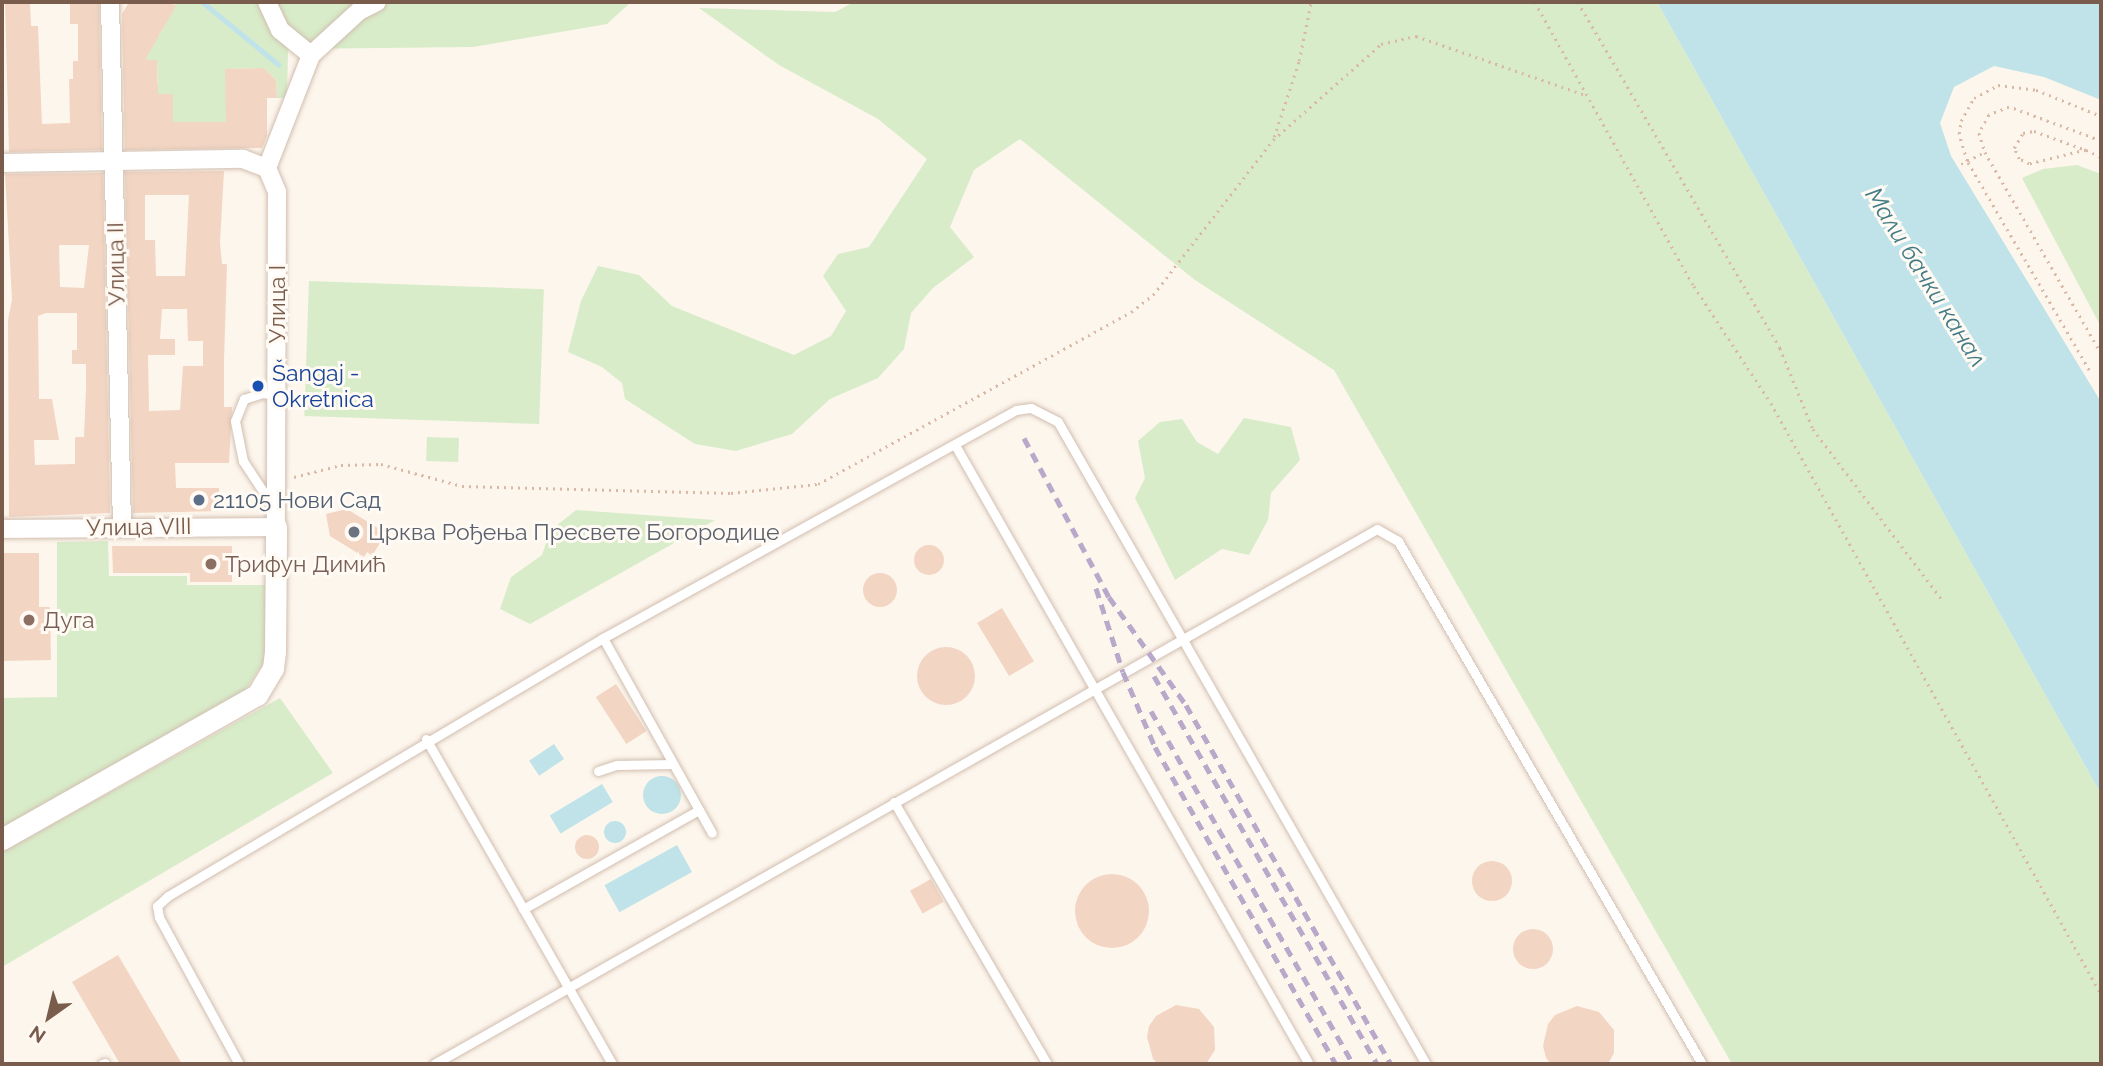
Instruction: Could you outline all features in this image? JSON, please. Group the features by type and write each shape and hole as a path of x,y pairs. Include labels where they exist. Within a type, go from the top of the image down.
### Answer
{"street":[{"name":"Улица II","path":"110,2 122,527"},
{"path":"267,2 279,30 311,55"},
{"path":"2,163 243,159 267,168 311,55 350,18 377,2"},
{"name":"Улица I","path":"267,168 277,192 276,519"},
{"path":"2,839 257,695 274,660 276,519"},
{"name":"Улица VIII","path":"2,529 122,527 276,519"}],"lane":[{"path":"276,519 243,461 235,421 244,399 262,393 277,396"},
{"path":"239,1064 159,917 157,906 426,739 1016,410 1046,412 1058,422 1426,1064"},
{"path":"955,445 1309,1064"},
{"path":"433,1064 1368,532 1390,533 1702,1064"},
{"path":"603,638 712,833"},
{"path":"426,739 612,1064"},
{"path":"598,771 617,765 673,764"},
{"path":"894,802 1046,1064"},
{"path":"523,909 699,810"}],"path":[{"path":"1273,140 1299,61 1311,2"},
{"path":"1535,2 1694,286 1771,403 1845,542 2101,994"},
{"path":"1578,2 1780,348 1813,429 1941,598"},
{"path":"276,479 312,476 341,465 381,464 462,486 730,493 818,484 1131,312 1153,295 1273,140 1381,44 1416,36 1586,95"},
{"path":"2089,370 1961,148 1961,121 1973,98 1998,85 2036,90 2101,116"},
{"path":"2101,141 2009,107 1991,114 1982,123 1979,133 1985,152 2101,353"},
{"path":"2085,150 2029,164 2019,159 2014,148 2018,137 2028,131 2085,150 2101,157"},
{"path":"1961,164 1985,152"}],"green space":[{"path":"176,2 631,2 607,24 473,47 288,49 287,98 277,98 276,80 264,68 226,69 226,122 174,123 164,117 173,116 173,95 142,95 142,84 158,84 157,60 138,60 141,26 159,36"},
{"path":"854,2 1657,2 2101,794 2101,1064 1732,1064 1334,370 1195,280 1020,139 974,170 950,227 974,257 933,288 911,313 904,349 878,378 830,399 792,434 736,451 695,444 625,399 622,383 602,367 568,352 581,301 598,266 639,275 672,306 794,355 831,336 846,311 823,276 838,254 869,247 927,159 878,119 779,65 699,8 835,12"},
{"path":"2077,165 2101,174 2100,325 2022,178 2043,169"},
{"path":"309,281 544,289 539,424 304,416"},
{"path":"1244,418 1291,427 1300,460 1271,493 1268,520 1249,555 1222,549 1175,580 1135,498 1145,478 1138,441 1160,422 1182,419 1197,442 1218,454"},
{"path":"427,437 459,438 458,462 426,461"},
{"path":"576,510 715,520 530,624 500,609 511,577 542,555 550,531"},
{"path":"108,541 109,576 187,576 187,585 268,585 268,656 244,692 2,831 2,698 57,697 57,542"},
{"path":"280,698 333,773 2,967 2,852"}],"water":[{"name":"Мали бачки канал","path":"1657,2 2101,2 2101,100 2044,77 1994,66 1954,87 1940,123 1951,156 2101,402 2101,794"},
{"path":"554,744 564,759 539,776 529,761"},
{"path":"662,776 675,782 681,795 675,808 662,814 649,808 643,795 649,782"},
{"path":"602,784 613,802 561,833 550,815"},
{"path":"615,821 623,824 626,832 623,840 615,843 607,840 604,832 607,824"},
{"path":"677,845 692,872 619,912 604,885"}],"building":[{"path":"70,2 99,2 102,150 9,152 5,3 30,3 31,26 38,26 42,124 70,123 69,79 73,79 73,61 78,61 78,24 70,24"},
{"path":"129,2 170,2 176,6 145,60 157,60 158,94 173,94 173,122 226,122 225,69 264,68 276,80 277,98 267,98 267,136 262,148 125,150 122,14"},
{"path":"224,171 220,243 222,264 227,264 224,407 232,407 229,463 175,463 176,488 219,488 220,511 133,513 125,172","holes":["145,195 189,195 185,276 156,276 155,240 145,240","162,309 187,309 188,341 203,341 203,366 183,366 180,410 149,411 148,355 175,355 175,339 160,339"]},
{"path":"103,173 110,513 9,517 8,320 12,299 5,174","holes":["59,245 89,245 84,288 60,287","46,313 77,313 77,350 72,350 72,364 86,364 86,389 84,437 75,437 75,464 35,465 34,440 59,440 52,399 39,399 38,316"]},
{"name":"Црква Рођења Пресвете Богородице","path":"347,509 381,530 378,535 383,538 372,556 367,552 364,557 330,536 326,514"},
{"path":"929,545 940,549 944,560 940,571 929,575 918,571 914,560 918,549"},
{"path":"112,546 232,546 232,582 190,582 190,573 113,573"},
{"name":"Дуга","path":"2,553 39,553 39,607 50,607 51,660 2,661"},
{"path":"880,573 892,578 897,590 892,602 880,607 868,602 863,590 868,578"},
{"path":"1002,608 1034,661 1009,676 977,623"},
{"path":"940,647 952,647 967,655 975,670 975,682 967,697 952,705 940,705 925,697 917,682 917,670 925,655"},
{"path":"616,684 646,731 626,744 596,697"},
{"path":"587,835 596,838 599,847 596,856 587,859 578,856 575,847 578,838"},
{"path":"1492,861 1506,867 1512,881 1506,895 1492,901 1478,895 1472,881 1478,867"},
{"path":"1112,874 1133,880 1143,890 1149,911 1143,932 1133,942 1112,948 1091,942 1081,932 1075,911 1081,890 1091,880"},
{"path":"931,879 944,902 923,913 910,891"},
{"path":"1533,929 1541,930 1547,935 1552,941 1552,957 1547,963 1541,968 1533,969 1525,968 1519,963 1514,957 1513,949 1514,941 1519,935 1525,930"},
{"path":"118,955 182,1064 120,1064 72,982"},
{"path":"1176,1005 1199,1009 1214,1027 1215,1050 1206,1064 1158,1064 1153,1059 1147,1037 1149,1026 1156,1016"},
{"path":"1577,1006 1599,1012 1614,1030 1614,1053 1608,1064 1551,1064 1546,1058 1543,1046 1548,1024 1555,1015"}],"waterway":[{"path":"202,2 279,65"}],"railway":[{"path":"1024,438 1109,597 1186,705 1391,1064"},
{"path":"1096,588 1123,672 1155,747 1336,1064"},
{"path":"1154,676 1377,1064"},
{"path":"1151,711 1353,1064"}],"place":[{"name":"Šangaj - Okretnica","path":"258,386"},
{"name":"21105 Нови Сад","path":"199,500"},
{"name":"Црква Рођења Пресвете Богородице","path":"354,532"},
{"name":"Трифун Димић","path":"211,564"},
{"name":"Дуга","path":"29,620"}]}
